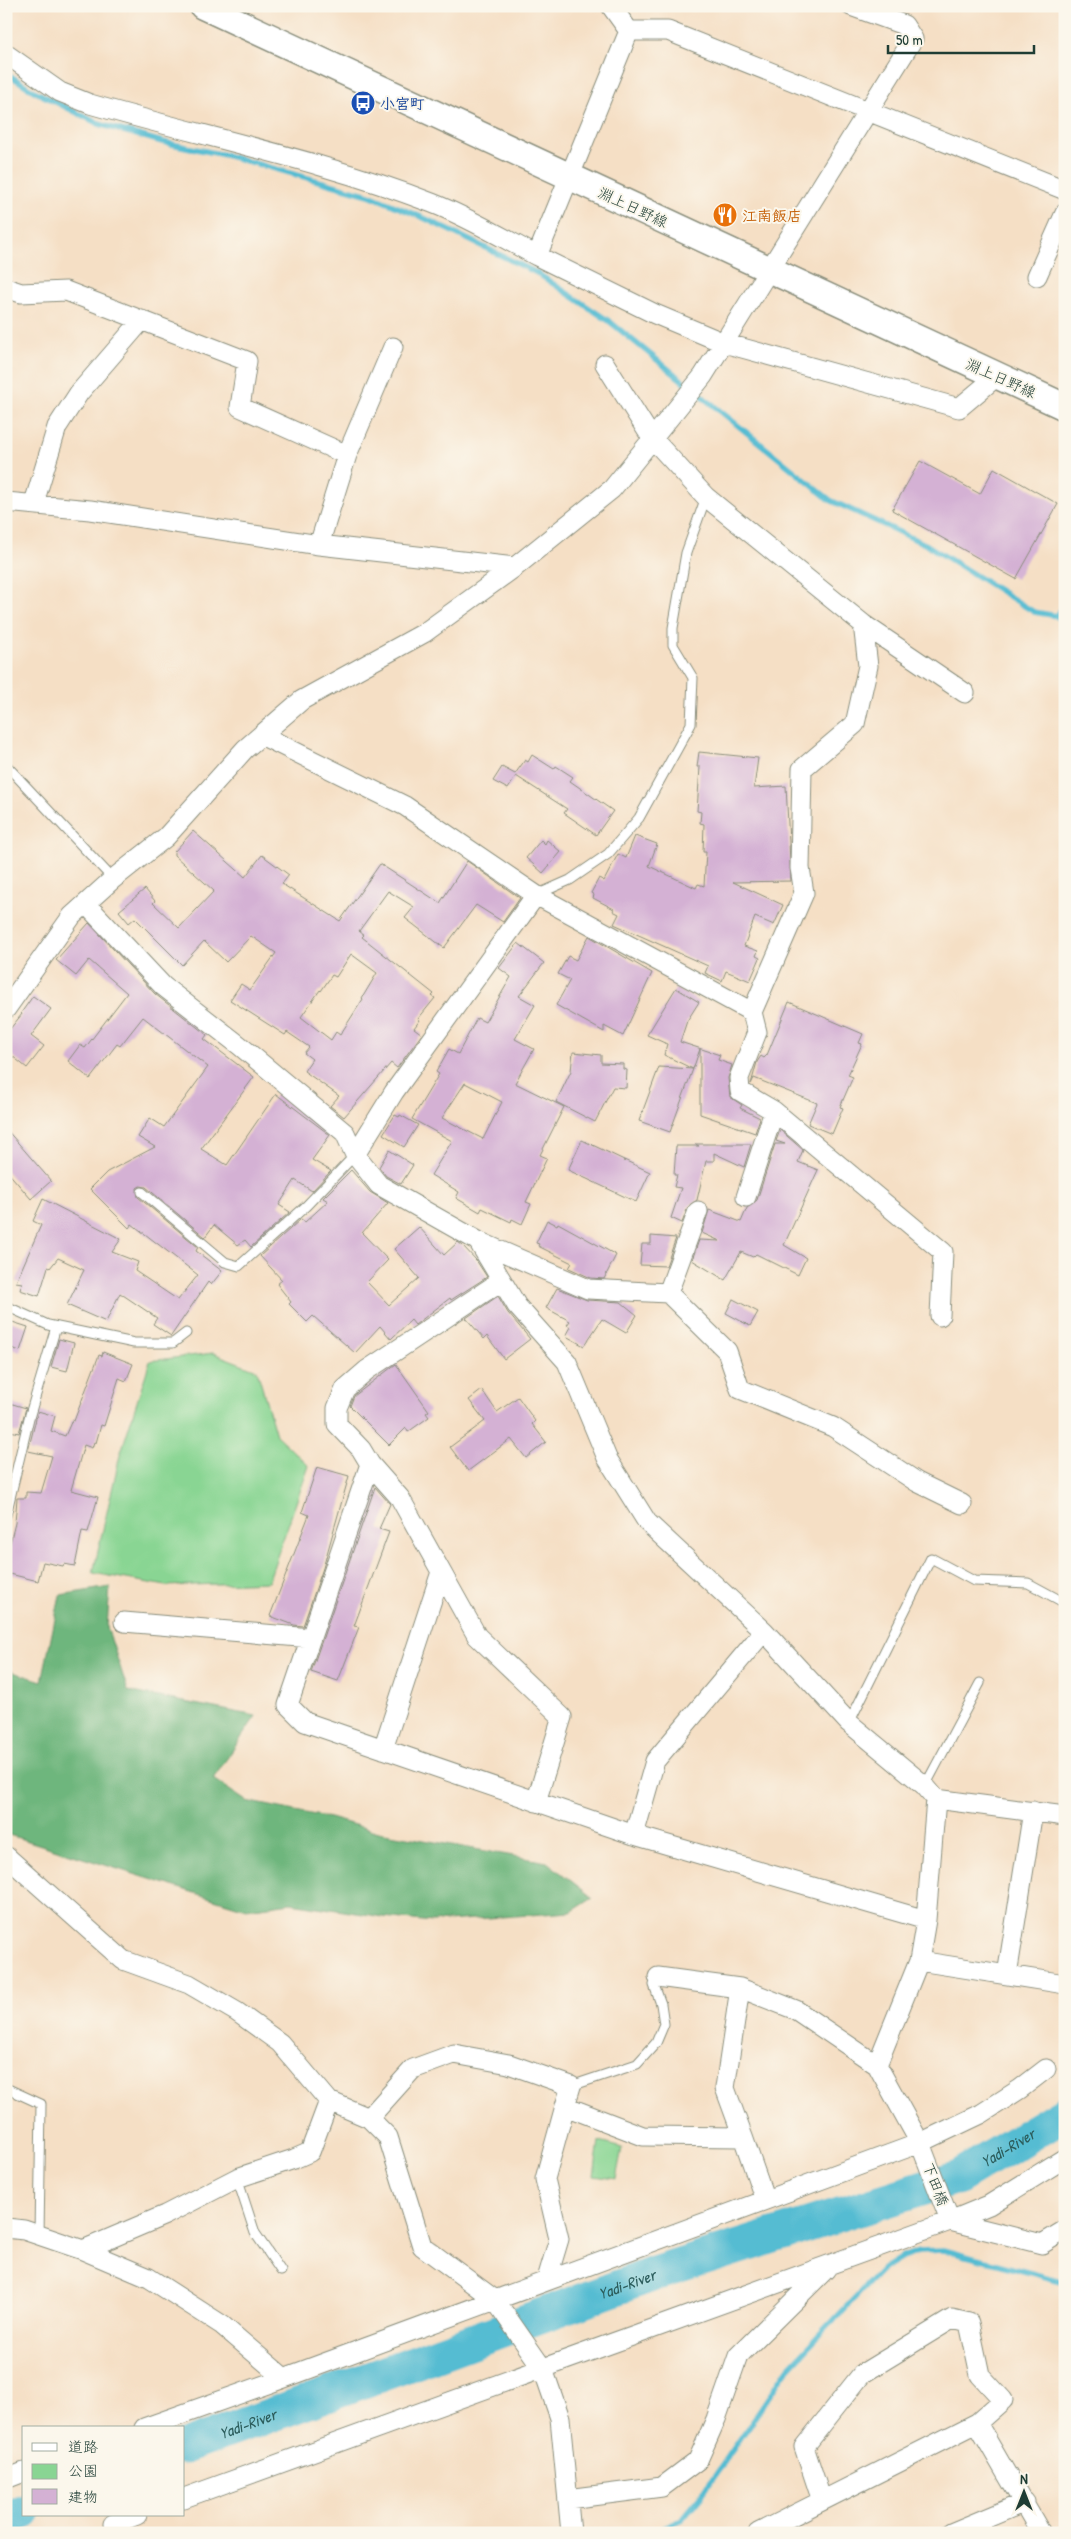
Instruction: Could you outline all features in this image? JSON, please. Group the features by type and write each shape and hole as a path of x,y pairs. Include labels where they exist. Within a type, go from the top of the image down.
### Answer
{"main road":[{"name":"淵上日野線","path":"203,6 1065,407"}],"street":[{"path":"612,6 629,31"},
{"path":"6,1009 72,916 113,879 166,837 245,749 261,735 302,700 424,634 515,567 612,489 703,376 913,40 904,25 851,6"},
{"path":"538,256 629,31"},
{"path":"629,31 668,31 1065,190"},
{"path":"6,54 60,92 90,104 305,161 392,188 435,204 655,314 724,343 960,408 997,376"},
{"path":"1037,276 1065,213"},
{"path":"6,288 21,293 66,290 247,361 240,407 347,455"},
{"path":"34,503 57,427 79,393 142,320"},
{"path":"319,545 347,455 393,348"},
{"path":"605,364 652,437 706,497 863,624 965,693"},
{"path":"6,502 34,503 319,545 515,567"},
{"path":"863,624 868,666 855,724 802,769 800,868 804,893 752,1012 757,1032 739,1078 740,1091 774,1111 943,1252 940,1316"},
{"path":"261,735 405,806 536,894 752,1012"},
{"path":"354,1155 394,1092 476,982 536,894"},
{"path":"86,904 163,986 240,1045 345,1133 354,1155 379,1185 478,1241 588,1289 668,1293 727,1351 740,1389 832,1427 917,1482 962,1504"},
{"path":"746,1197 774,1111"},
{"path":"668,1293 698,1211"},
{"path":"478,1241 517,1306 567,1362 607,1458 647,1522 764,1632 849,1723 930,1792 1065,1816"},
{"path":"501,1281 367,1370 345,1389 337,1408 337,1424 361,1449 370,1464 400,1498 477,1636 562,1717 536,1802"},
{"path":"370,1464 288,1705 305,1722 634,1835 926,1920"},
{"path":"383,1749 441,1572"},
{"path":"124,1622 311,1638"},
{"path":"634,1835 655,1761 764,1632"},
{"path":"658,1977 740,1988 796,2010 877,2065 919,1961 926,1920 930,1792"},
{"path":"1007,1975 1033,1811"},
{"path":"6,1856 122,1960 189,1984 237,2012 280,2043 330,2101 369,2118 388,2137 422,2246 498,2303 541,2365 560,2418 571,2531"},
{"path":"919,1961 1065,1984"},
{"path":"740,1988 725,2088 765,2200"},
{"path":"369,2118 413,2069 454,2054 509,2064 571,2086 545,2179 559,2239 547,2279"},
{"name":"下田橋","path":"877,2065 922,2149 948,2217"},
{"path":"150,2426 498,2303 547,2279 765,2200 922,2149 1020,2089 1046,2069"},
{"path":"84,2250 165,2215 237,2178 294,2160 310,2152 330,2101"},
{"path":"565,2106 642,2136 743,2137"},
{"path":"185,2498 541,2365 832,2262 948,2217 989,2205 1065,2158"},
{"path":"948,2217 1042,2244 1065,2230"},
{"path":"6,2228 24,2230 84,2250 149,2278 222,2325 284,2378"},
{"path":"568,2499 662,2486 698,2460 716,2419 738,2356 832,2262"},
{"path":"758,2533 822,2501 977,2423 1003,2400 980,2375 969,2323 952,2319 862,2374 804,2447 822,2501"},
{"path":"977,2423 1025,2502 1041,2533"},
{"path":"6,2479 22,2473"},
{"path":"951,2533 1025,2502"},
{"path":"112,2523 134,2516"}],"lane":[{"path":"536,894 570,880 608,854 639,818 691,724 693,678 673,645 673,628 686,553 706,497"},
{"path":"6,766 113,879"},
{"path":"142,1192 225,1262 239,1266 306,1206 354,1155"},
{"path":"6,1306 56,1327 134,1343 173,1343 186,1333"},
{"path":"6,1515 29,1418 56,1327"},
{"path":"849,1723 931,1558 974,1581 1028,1583 1065,1603"},
{"path":"930,1792 980,1683"},
{"path":"571,2086 638,2064 656,2043 664,2024 661,2004 654,1985 658,1977"},
{"path":"6,2088 41,2104 39,2236"},
{"path":"237,2178 255,2233 281,2271"}],"green space":[{"path":"213,1353 257,1370 276,1435 309,1466 268,1582 166,1586 93,1573 120,1455 150,1361"},
{"path":"110,1587 107,1627 128,1691 256,1716 213,1779 246,1801 330,1818 379,1832 547,1862 593,1898 571,1912 433,1922 383,1917 291,1903 246,1909 9,1835 6,1833 6,1670 42,1681 60,1595"},
{"path":"599,2142 622,2148 616,2179 594,2176"}],"building":[{"path":"920,461 980,494 994,468 1058,504 1016,579 892,510"},
{"path":"699,752 758,758 754,788 786,786 791,881 733,882 783,905 774,925 755,917 744,946 758,951 756,956 760,958 750,981 726,971 722,981 705,973 708,966 614,924 619,914 613,911 614,909 593,898 594,895 591,893 599,878 604,881 618,854 626,858 635,836 657,844 649,866 696,888 698,884 704,886 706,852 703,852 704,824 700,823 701,812 697,811 700,767 697,767"},
{"path":"532,755 554,769 556,766 573,777 570,781 613,811 596,835 564,813 567,809 516,776 508,789 493,781 502,767 515,774 525,760 528,762"},
{"path":"193,831 245,877 262,855 289,875 282,884 340,921 380,864 440,903 467,861 520,898 503,922 476,905 444,948 405,918 414,907 388,891 359,931 364,935 362,937 434,994 432,996 435,998 418,1019 420,1020 414,1028 422,1034 397,1068 391,1063 344,1117 330,1106 339,1096 304,1071 312,1059 304,1053 309,1047 287,1032 285,1035 230,1000 241,984 250,990 276,953 251,936 226,962 204,941 182,965 135,918 129,923 119,911 145,889 155,901 153,903 179,928 214,891 174,855 174,852","holes":["351,954 377,973 340,1035 336,1032 331,1040 301,1017 332,975 336,977"]},
{"path":"541,840 545,844 547,840 561,852 543,873 526,858"},
{"path":"89,923 155,994 207,1035 204,1039 254,1077 201,1149 227,1165 276,1094 330,1135 312,1160 331,1171 312,1191 295,1180 279,1205 290,1212 251,1247 245,1240 238,1245 214,1225 205,1237 146,1187 140,1186 137,1188 138,1197 198,1247 196,1251 222,1271 211,1285 208,1282 171,1336 153,1324 157,1318 120,1293 106,1322 67,1305 84,1270 58,1258 50,1268 48,1267 39,1296 20,1290 22,1283 16,1282 41,1225 33,1221 43,1199 121,1239 112,1252 138,1262 135,1271 178,1300 198,1275 132,1224 129,1228 90,1189 107,1172 155,1147 138,1137 150,1118 164,1127 208,1067 143,1017 120,1046 117,1044 90,1079 68,1061 80,1045 85,1048 127,993 89,960 76,976 56,960"},
{"path":"589,936 652,973 623,1036 604,1026 604,1032 556,1005 570,980 558,974 568,956 576,960"},
{"path":"518,943 544,963 519,996 535,1005 515,1039 534,1049 515,1083 564,1107 540,1155 547,1158 526,1202 531,1204 522,1224 512,1219 511,1222 482,1208 480,1212 456,1198 459,1192 431,1175 452,1141 412,1119 439,1074 436,1072 449,1049 458,1054 477,1018 485,1022 511,977 499,968","holes":["465,1083 502,1102 483,1139 442,1118"]},
{"path":"676,988 699,1002 687,1021 680,1042 720,1055 718,1060 732,1065 728,1078 730,1097 742,1105 740,1108 760,1118 755,1133 700,1114 700,1049 693,1069 664,1055 667,1044 647,1035"},
{"path":"33,996 51,1009 31,1036 44,1046 27,1068 6,1051 6,1034"},
{"path":"789,1002 863,1034 859,1043 862,1044 848,1075 853,1077 840,1107 843,1108 832,1134 808,1124 817,1103 754,1078 751,1084 757,1062 761,1056 764,1058 767,1055"},
{"path":"573,1052 601,1055 601,1063 623,1064 623,1069 627,1070 626,1088 613,1087 595,1122 556,1102 571,1071"},
{"path":"659,1067 693,1069 670,1132 639,1121"},
{"path":"395,1115 399,1117 400,1115 418,1125 404,1147 383,1134"},
{"path":"6,1129 51,1181 31,1199 6,1170"},
{"path":"780,1130 803,1150 798,1162 818,1170 784,1245 806,1258 798,1275 756,1254 753,1257 741,1252 725,1280 692,1260 699,1240 720,1241 702,1233 709,1210 741,1222 747,1208 757,1200 775,1144 785,1144 776,1141"},
{"path":"582,1140 650,1172 636,1202 568,1170"},
{"path":"695,1144 751,1144 744,1167 714,1153 714,1161 706,1161 697,1200 688,1207 682,1223 671,1218 681,1188 674,1187 677,1175 674,1175 676,1146 699,1146"},
{"path":"389,1150 413,1165 401,1184 386,1176 379,1167"},
{"path":"351,1170 370,1192 388,1203 362,1233 388,1260 367,1282 389,1305 419,1278 394,1249 419,1227 444,1255 458,1242 476,1260 487,1277 451,1300 450,1298 415,1325 411,1320 391,1339 380,1326 355,1353 313,1316 307,1322 289,1304 291,1302 277,1284 282,1280 260,1256 301,1219 305,1222 328,1201 323,1198"},
{"path":"547,1220 557,1225 558,1223 616,1255 604,1279 591,1278 569,1268 572,1263 538,1246 539,1244 536,1243"},
{"path":"651,1236 676,1238 666,1266 640,1265 642,1244 651,1244"},
{"path":"557,1288 587,1300 621,1302 637,1315 626,1333 602,1319 584,1346 566,1336 571,1327 567,1325 570,1321 546,1308"},
{"path":"498,1296 508,1313 530,1339 504,1359 487,1336 484,1339 466,1318"},
{"path":"733,1299 758,1312 750,1326 726,1313"},
{"path":"6,1320 28,1327 20,1351 6,1346"},
{"path":"59,1339 74,1343 67,1371 51,1367"},
{"path":"103,1352 133,1364 126,1381 119,1378 104,1426 101,1425 96,1443 94,1442 92,1448 84,1445 71,1490 98,1497 88,1532 82,1531 75,1566 43,1562 38,1581 6,1573 6,1559 15,1523 17,1498 26,1498 26,1492 41,1493 52,1456 28,1451 38,1411 55,1416 51,1431 65,1436 72,1420 74,1421 99,1355 102,1356"},
{"path":"396,1364 429,1411 426,1413 429,1417 408,1432 406,1428 389,1445 350,1406 354,1396"},
{"path":"482,1390 497,1412 518,1397 535,1421 532,1424 546,1442 526,1458 511,1439 468,1471 450,1447 485,1421 469,1400"},
{"path":"6,1402 26,1408 19,1433 6,1430"},
{"path":"317,1467 349,1476 323,1568 303,1626 294,1625 270,1616 309,1515 302,1512"},
{"path":"375,1487 390,1504 379,1529 389,1532 354,1626 359,1627 338,1681 311,1672"}],"waterway":[{"path":"6,73 34,91 99,124 162,142 225,155 369,195 426,219 537,273 609,321 830,500 927,545 1034,612 1057,616"},
{"path":"1057,616 1065,604"},
{"path":"1057,616 1065,626"},
{"name":"Yadi-River","path":"185,2447 654,2274 959,2177 1065,2113"},
{"path":"632,2533 655,2531 682,2519 702,2495 786,2371 881,2270 902,2257 919,2251 944,2250 1065,2282"},
{"name":"Yadi-River","path":"6,2519 22,2513"}],"place":[{"name":"小宮町","path":"363,103"},
{"name":"江南飯店","path":"725,215"}]}
